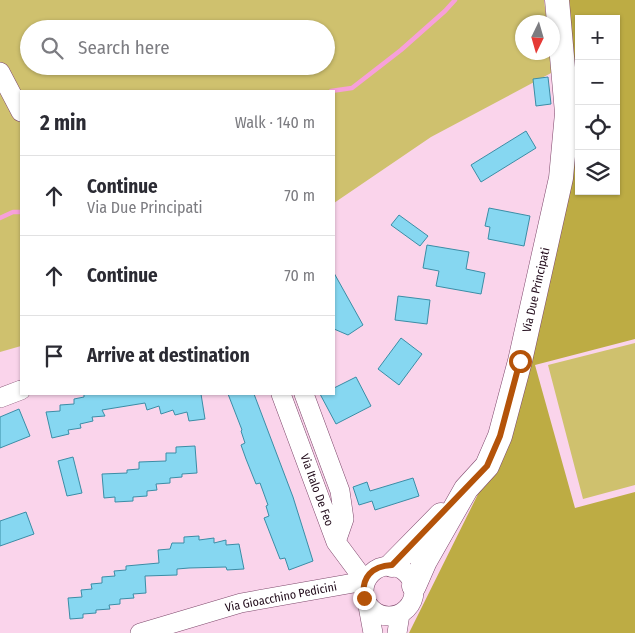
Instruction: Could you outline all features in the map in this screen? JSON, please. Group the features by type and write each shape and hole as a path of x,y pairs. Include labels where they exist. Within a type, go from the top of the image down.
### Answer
{"main road":[{"name":"Via Due Principati","path":"414,586 425,561 466,488 487,466 500,436 522,351 561,178 567,113 557,10"},
{"path":"392,565 466,488"}],"street":[{"path":"0,72 20,110"},
{"path":"0,398 20,390"},
{"name":"Via Italo De Feo","path":"282,395 336,542 365,581"},
{"path":"304,395 340,490 344,519 336,542"},
{"path":"368,606 382,615 391,616 400,614 407,609 414,594 414,586 408,573 392,565 382,566 374,569 365,581 363,589 364,598 368,606 373,633"},
{"name":"Via Gioacchino Pedicini","path":"140,633 240,603 365,581"},
{"path":"397,633 400,614"}],"shaded area":[{"path":"0,0 544,0 546,15 515,15 515,60 552,60 553,72 431,137 335,202 335,90 20,90 20,346 0,352"},
{"path":"565,0 635,0 635,339 535,365 575,508 635,492 635,633 409,633 485,480 575,140 575,195 620,195 620,15 575,15 575,124"},
{"path":"635,343 635,485 583,499 548,365"}],"building":[{"path":"548,77 551,104 536,106 533,79"},
{"path":"526,131 536,148 481,182 471,165"},
{"path":"489,208 530,216 524,246 488,239 490,227 485,226"},
{"path":"399,215 428,236 420,246 391,225"},
{"path":"427,245 469,252 466,269 485,273 481,294 436,286 439,271 423,268"},
{"path":"335,275 363,325 348,335 335,329"},
{"path":"398,296 430,300 427,324 395,320"},
{"path":"401,338 422,354 399,385 378,369"},
{"path":"356,377 371,406 336,424 321,395 335,395 335,388"},
{"path":"84,395 201,395 205,419 189,421 187,412 175,415 173,410 161,414 159,406 147,410 145,403 102,410 105,416 92,417 93,421 80,424 81,428 68,430 69,434 52,438 46,412 60,411 60,405 74,404 74,399 84,397"},
{"path":"228,395 254,395 293,497 313,561 289,570 285,558 280,559 264,518 269,516 266,506 268,505 260,483 256,484 241,445 245,443"},
{"path":"19,409 30,436 0,448 0,417"},
{"path":"195,446 197,473 182,474 182,477 170,478 170,483 156,484 157,490 147,491 147,496 133,497 133,501 115,502 115,497 104,498 102,474 127,473 127,470 139,469 139,462 166,461 166,453 176,453 176,447"},
{"path":"73,457 82,493 67,496 58,461"},
{"path":"413,478 419,496 375,510 372,501 359,505 353,487 367,482 370,491"},
{"path":"26,512 34,534 0,546 0,521"},
{"path":"199,536 199,540 214,538 214,543 226,540 226,545 239,544 244,569 227,570 226,567 189,568 177,569 177,575 145,576 146,593 133,594 134,598 120,599 120,604 109,605 110,609 96,610 96,613 83,614 83,618 70,619 68,598 82,597 81,590 92,589 91,584 102,583 102,577 115,576 114,571 126,570 126,566 159,563 158,550 170,549 172,543 184,543 184,537"}],"waterway":[{"path":"335,90 352,88 401,50 455,0"},
{"path":"0,218 13,212 20,212"}],"route":[{"path":"364,598 363,589 370,573 382,566 392,565 487,466 500,436 520,361"}]}
